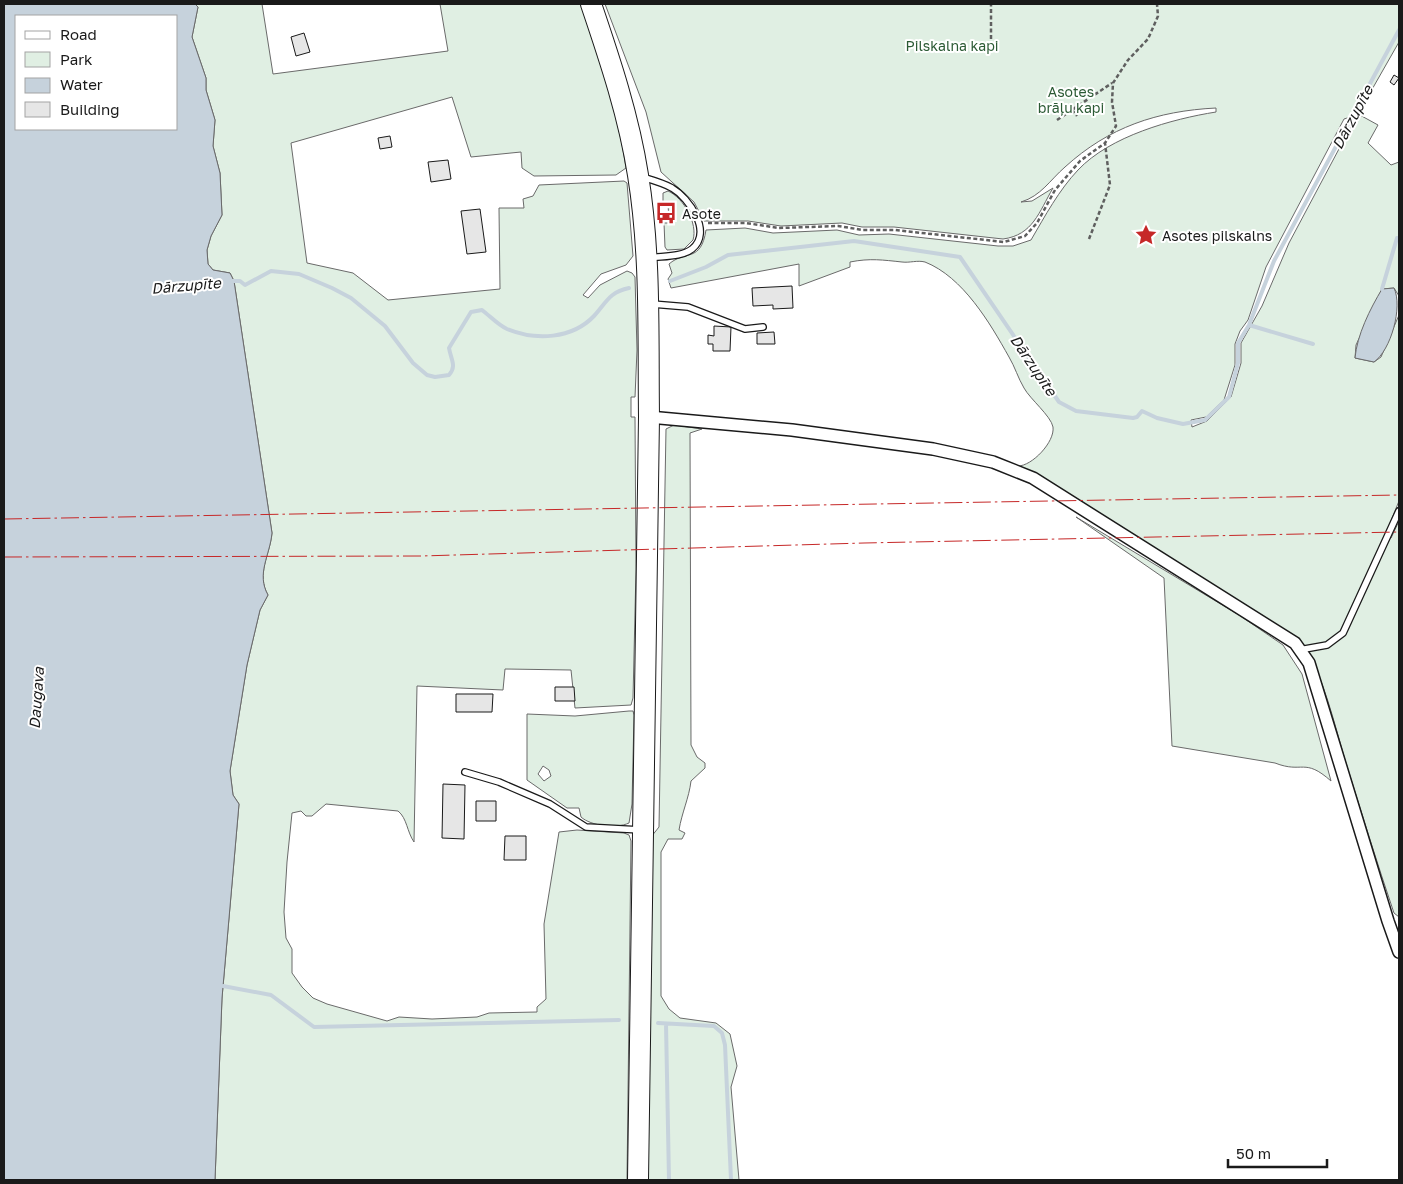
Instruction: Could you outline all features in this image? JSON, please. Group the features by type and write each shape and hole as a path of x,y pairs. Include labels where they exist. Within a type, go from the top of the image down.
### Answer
{"highway":[{"path":"591,4 620,95 638,176 646,259 649,417 638,1180"}],"street":[{"path":"649,417 792,430 933,449 993,462 1033,478 1270,625 1295,643 1309,663 1399,952"}],"lane":[{"path":"638,176 665,184 678,192 690,205 698,223 699,239 692,249 646,259"},
{"path":"647,303 688,307 745,329 763,327"},
{"path":"1300,650 1327,646 1343,633 1399,511"},
{"path":"465,772 499,782 550,804 586,827 643,831"}],"path":[{"path":"991,4 991,39"},
{"path":"1057,120 1113,83 1128,60 1148,39 1158,16 1157,4"},
{"path":"698,223 746,223 780,228 838,226 1004,242 1025,236 1037,223 1056,190 1080,161 1105,143 1116,126 1113,83"},
{"path":"1072,110 1077,116"},
{"path":"1089,239 1110,185 1105,143"}],"green space":[{"path":"195,4 262,4 273,74 448,51 440,4 581,4 607,85 623,147 626,168 616,175 534,176 522,168 521,152 471,157 452,97 291,143 307,263 353,273 388,300 500,289 499,208 524,208 523,199 533,196 539,185 624,181 627,183 633,256 626,265 601,274 583,295 588,298 600,285 627,271 635,277 637,350 635,397 631,397 631,417 635,417 636,569 633,698 631,705 575,708 571,670 505,669 503,690 417,686 414,842 403,817 398,811 326,804 312,816 306,816 301,811 292,813 284,912 286,938 292,949 292,973 313,998 327,1004 387,1021 399,1017 432,1019 477,1017 489,1013 537,1012 537,1007 546,999 544,924 559,832 577,830 624,833 629,835 631,841 627,1180 215,1180 222,998 239,804 233,795 230,771 247,665 260,610 268,595 263,580 263,572 272,533 234,281 230,273 213,270 208,264 207,250 211,236 222,215 220,173 213,146 215,120 206,90 206,78 192,37 198,7"},
{"path":"605,4 1399,4 1399,42 1358,114 1378,125 1368,143 1391,165 1399,162 1399,296 1394,288 1382,289 1356,345 1355,358 1374,362 1381,357 1399,315 1399,501 1384,538 1391,538 1399,521 1399,917 1394,913 1323,686 1304,645 1019,468 1018,466 1030,462 1042,452 1053,433 1053,427 1024,388 1011,361 984,316 974,302 951,278 925,262 870,260 850,262 850,267 799,286 799,264 671,288 668,279 672,273 669,264 681,257 696,252 704,240 706,230 745,228 773,233 837,230 859,235 889,234 1013,246 1031,240 1065,186 1091,158 1124,139 1143,131 1180,119 1216,112 1216,108 1154,117 1099,141 1065,167 1040,192 1021,202 1032,201 1053,188 1034,221 1022,233 1003,239 894,227 862,227 842,223 781,226 748,221 704,221 694,202 661,172 646,112","holes":["1357,115 1289,243 1262,306 1241,343 1241,363 1231,397 1207,421 1192,427 1191,420 1206,417 1224,400 1235,365 1235,344 1240,331 1248,320 1266,267 1344,119"]},
{"path":"668,191 679,199 692,219 693,240 684,249 667,250 665,247 664,223 669,223 668,203 663,203 663,193"},
{"path":"674,425 702,429 690,433 691,745 697,757 705,763 705,768 691,781 679,830 685,833 682,839 668,839 661,852 661,996 669,1009 680,1018 716,1023 730,1034 737,1066 731,1087 739,1180 648,1180 651,837 659,827 666,429"},
{"path":"1076,517 1239,615 1283,645 1302,674 1331,781 1309,768 1284,766 1172,746 1164,578"},
{"path":"633,711 632,804 629,823 611,826 591,823 581,817 579,808 567,808 527,780 527,714 575,716","holes":["543,766 549,770 551,776 544,781 538,774"]}],"water":[{"name":"Daugava","path":"4,4 195,4 198,7 192,37 206,78 206,90 215,120 213,146 220,173 222,215 211,236 207,250 208,264 213,270 230,273 234,281 272,533 263,572 263,580 268,595 260,610 247,665 230,771 233,795 239,804 222,998 215,1180 4,1180"},
{"path":"1394,288 1397,306 1396,317 1386,348 1374,362 1355,358 1361,331 1377,297 1382,289"}],"building":[{"path":"304,33 310,52 296,56 291,37"},
{"path":"1394,75 1399,78 1394,85 1390,82"},
{"path":"390,136 392,147 380,149 378,138"},
{"path":"448,160 451,179 431,182 428,162"},
{"path":"480,209 486,252 467,254 461,211"},
{"path":"792,286 793,308 773,309 773,305 753,306 752,288"},
{"path":"714,326 731,327 730,351 713,351 713,344 708,344 708,335 714,336"},
{"path":"774,332 775,344 757,344 757,333"},
{"path":"555,687 574,687 575,701 555,701"},
{"path":"456,694 493,694 492,712 456,712"},
{"path":"443,784 465,785 464,839 442,838"},
{"path":"476,801 496,801 496,821 476,821"},
{"path":"505,836 526,836 526,860 504,860"}],"waterway":[{"name":"Dārzupīte","path":"670,281 706,267 728,255 854,241 960,257 1059,402 1076,411 1133,418 1137,417 1142,411 1157,418 1183,424 1205,420 1229,397 1238,363 1238,343 1249,325 1274,261 1399,30"},
{"path":"1382,289 1397,238"},
{"name":"Dārzupīte","path":"231,281 240,281 245,285 271,271 299,274 332,288 351,298 385,326 413,363 427,375 435,377 449,375 453,369 449,348 471,312 482,310 497,323 518,333 553,336 585,324 612,295 629,288"},
{"path":"1249,325 1313,344"},
{"path":"223,986 271,995 314,1027 619,1020"},
{"path":"658,1023 714,1026 722,1033 725,1045 731,1180"},
{"path":"666,1024 669,1180"}],"power":[{"path":"4,519 1399,495"},
{"path":"4,557 421,556 864,543 1399,532"}],"place":[{"name":"Asote","path":"666,213"},
{"name":"Asotes pilskalns","path":"1146,235"}],"park label":[{"name":"Pilskalna kapi","path":"952,45"},
{"name":"Asotes brāļu kapi","path":"1071,99"}]}
